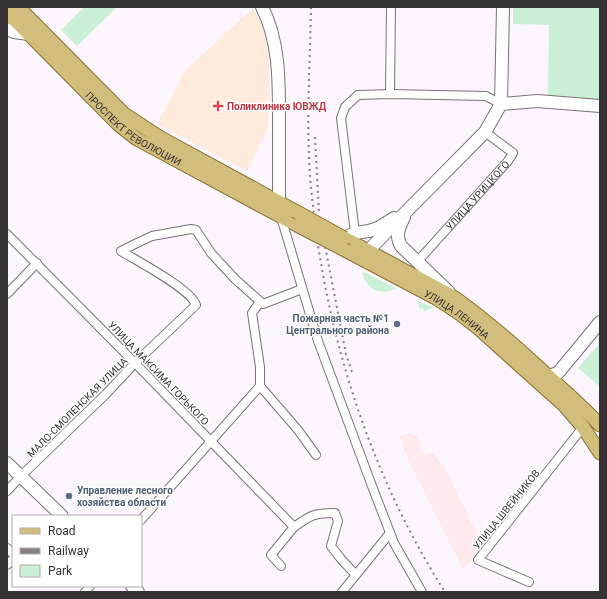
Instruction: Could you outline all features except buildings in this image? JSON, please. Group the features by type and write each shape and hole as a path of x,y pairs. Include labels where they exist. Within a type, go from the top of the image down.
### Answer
{"main road":[{"name":"ПРОСПЕКТ РЕВОЛЮЦИИ","path":"18,7 124,114 159,138 279,202"},
{"path":"262,7 273,36 277,62 279,90 279,202"},
{"path":"366,255 485,132 501,104 503,7"},
{"name":"ПРОСПЕКТ РЕВОЛЮЦИИ","path":"7,12 118,124 137,139 281,217"},
{"path":"7,29 14,32 29,34"},
{"path":"501,104 537,101 600,106"},
{"name":"УЛИЦА ЛЕНИНА","path":"279,202 295,211 350,236 366,255 453,308 545,381 577,402 600,425"},
{"path":"350,236 378,228 409,209"},
{"name":"УЛИЦА ЛЕНИНА","path":"409,209 399,228 398,238 401,246 455,298 484,319 545,381 583,427 600,453"},
{"name":"УЛИЦА ЛЕНИНА","path":"281,217 346,251 366,255 455,298"},
{"path":"545,381 558,373 600,322"},
{"path":"7,463 59,515"}],"street":[{"path":"390,94 391,7"},
{"path":"350,236 341,118 345,107 358,95 390,94 486,96 501,104"},
{"name":"УЛИЦА УРИЦКОГО","path":"417,262 513,154 485,132"},
{"path":"281,217 325,362 394,543 422,592"},
{"name":"МАЛО-СМОЛЕНСКАЯ УЛИЦА","path":"7,491 106,394 135,363 196,305 195,301 162,275 121,251 152,236 191,229 196,230 211,253 260,302"},
{"name":"УЛИЦА МАКСИМА ГОРЬКОГО","path":"7,234 294,527"},
{"path":"7,294 37,263"},
{"path":"302,289 263,304 260,302 252,313 260,367 260,386 298,430 316,455"},
{"path":"142,519 260,386"},
{"name":"УЛИЦА ШВЕЙНИКОВ","path":"529,582 478,560 583,427"},
{"path":"281,566 271,556 294,527 310,516 318,513 335,513 338,521 331,546 355,574"},
{"path":"342,592 355,574 390,533"}],"shaded area":[{"name":"Поликлиника ЮВЖД","path":"253,8 261,23 268,50 270,88 268,127 247,171 157,124 185,71"},
{"path":"410,433 416,436 424,455 430,452 445,468 483,547 463,569 405,452 400,436"}],"green space":[{"path":"84,7 117,7 77,46 61,30"},
{"path":"513,7 600,7 600,99 548,96 549,25 513,24"},
{"path":"364,272 396,289 384,292 374,290 364,279 362,273"},
{"path":"417,301 433,307 424,312 423,308 420,309"},
{"path":"600,343 600,384 599,386 578,368"}],"railway":[{"path":"311,7 308,102 310,173 319,249 328,301 340,352 374,452 418,547 445,592"},
{"path":"315,137 319,213"},
{"path":"324,241 346,354 352,372"}],"place":[{"name":"Поликлиника ЮВЖД","path":"218,106"},
{"name":"Пожарная часть №1 Центрального района","path":"397,324"},
{"name":"Управление лесного хозяйства области","path":"69,496"}]}
